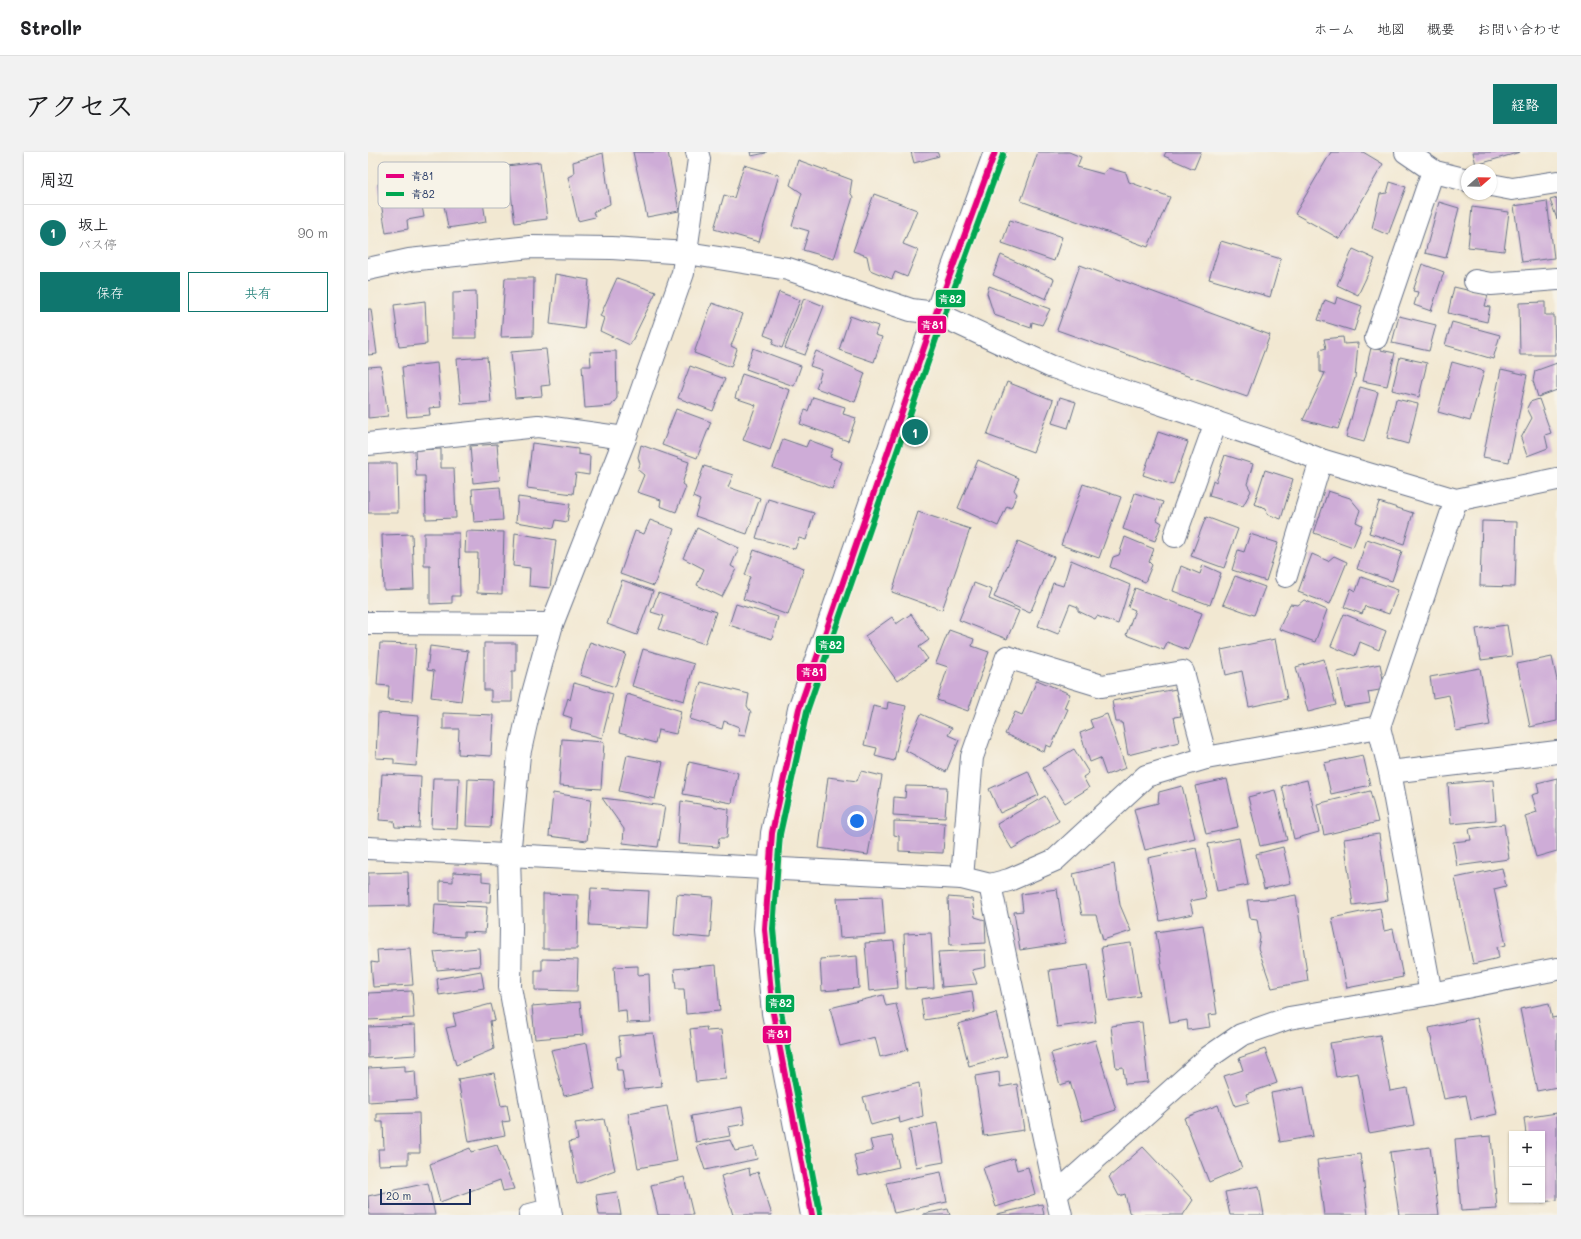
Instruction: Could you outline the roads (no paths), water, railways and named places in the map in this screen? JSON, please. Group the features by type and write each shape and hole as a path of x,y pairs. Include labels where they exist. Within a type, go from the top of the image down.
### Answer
{"street":[{"path":"543,1213 510,987 511,928 509,856 518,755 552,624 625,438 683,273 699,159 697,152"},
{"path":"812,1215 773,1012 765,929 772,833 799,709 936,313 995,152"},
{"path":"1406,152 1433,170 1461,178"},
{"path":"1376,338 1433,170"},
{"path":"1497,186 1512,189 1557,182"},
{"path":"368,269 409,260 530,247 612,248 687,253 788,269 911,310 936,313 1050,366 1216,422 1321,460 1456,500 1557,479"},
{"path":"1474,281 1491,284 1557,279"},
{"path":"1175,536 1216,422"},
{"path":"368,444 538,426 625,438"},
{"path":"1286,576 1321,460"},
{"path":"1431,994 1390,772 1379,727 1456,500"},
{"path":"368,623 552,624"},
{"path":"962,878 972,757 1007,657 1102,686 1184,672 1206,758"},
{"path":"368,848 962,878 990,885 1009,880 1055,860 1146,776 1206,758 1379,727"},
{"path":"1390,772 1557,752"},
{"path":"990,885 1061,1215"},
{"path":"1056,1194 1209,1057 1241,1035 1289,1018 1431,994 1557,968"}],"place":[{"name":"坂上","path":"915,432"}]}
